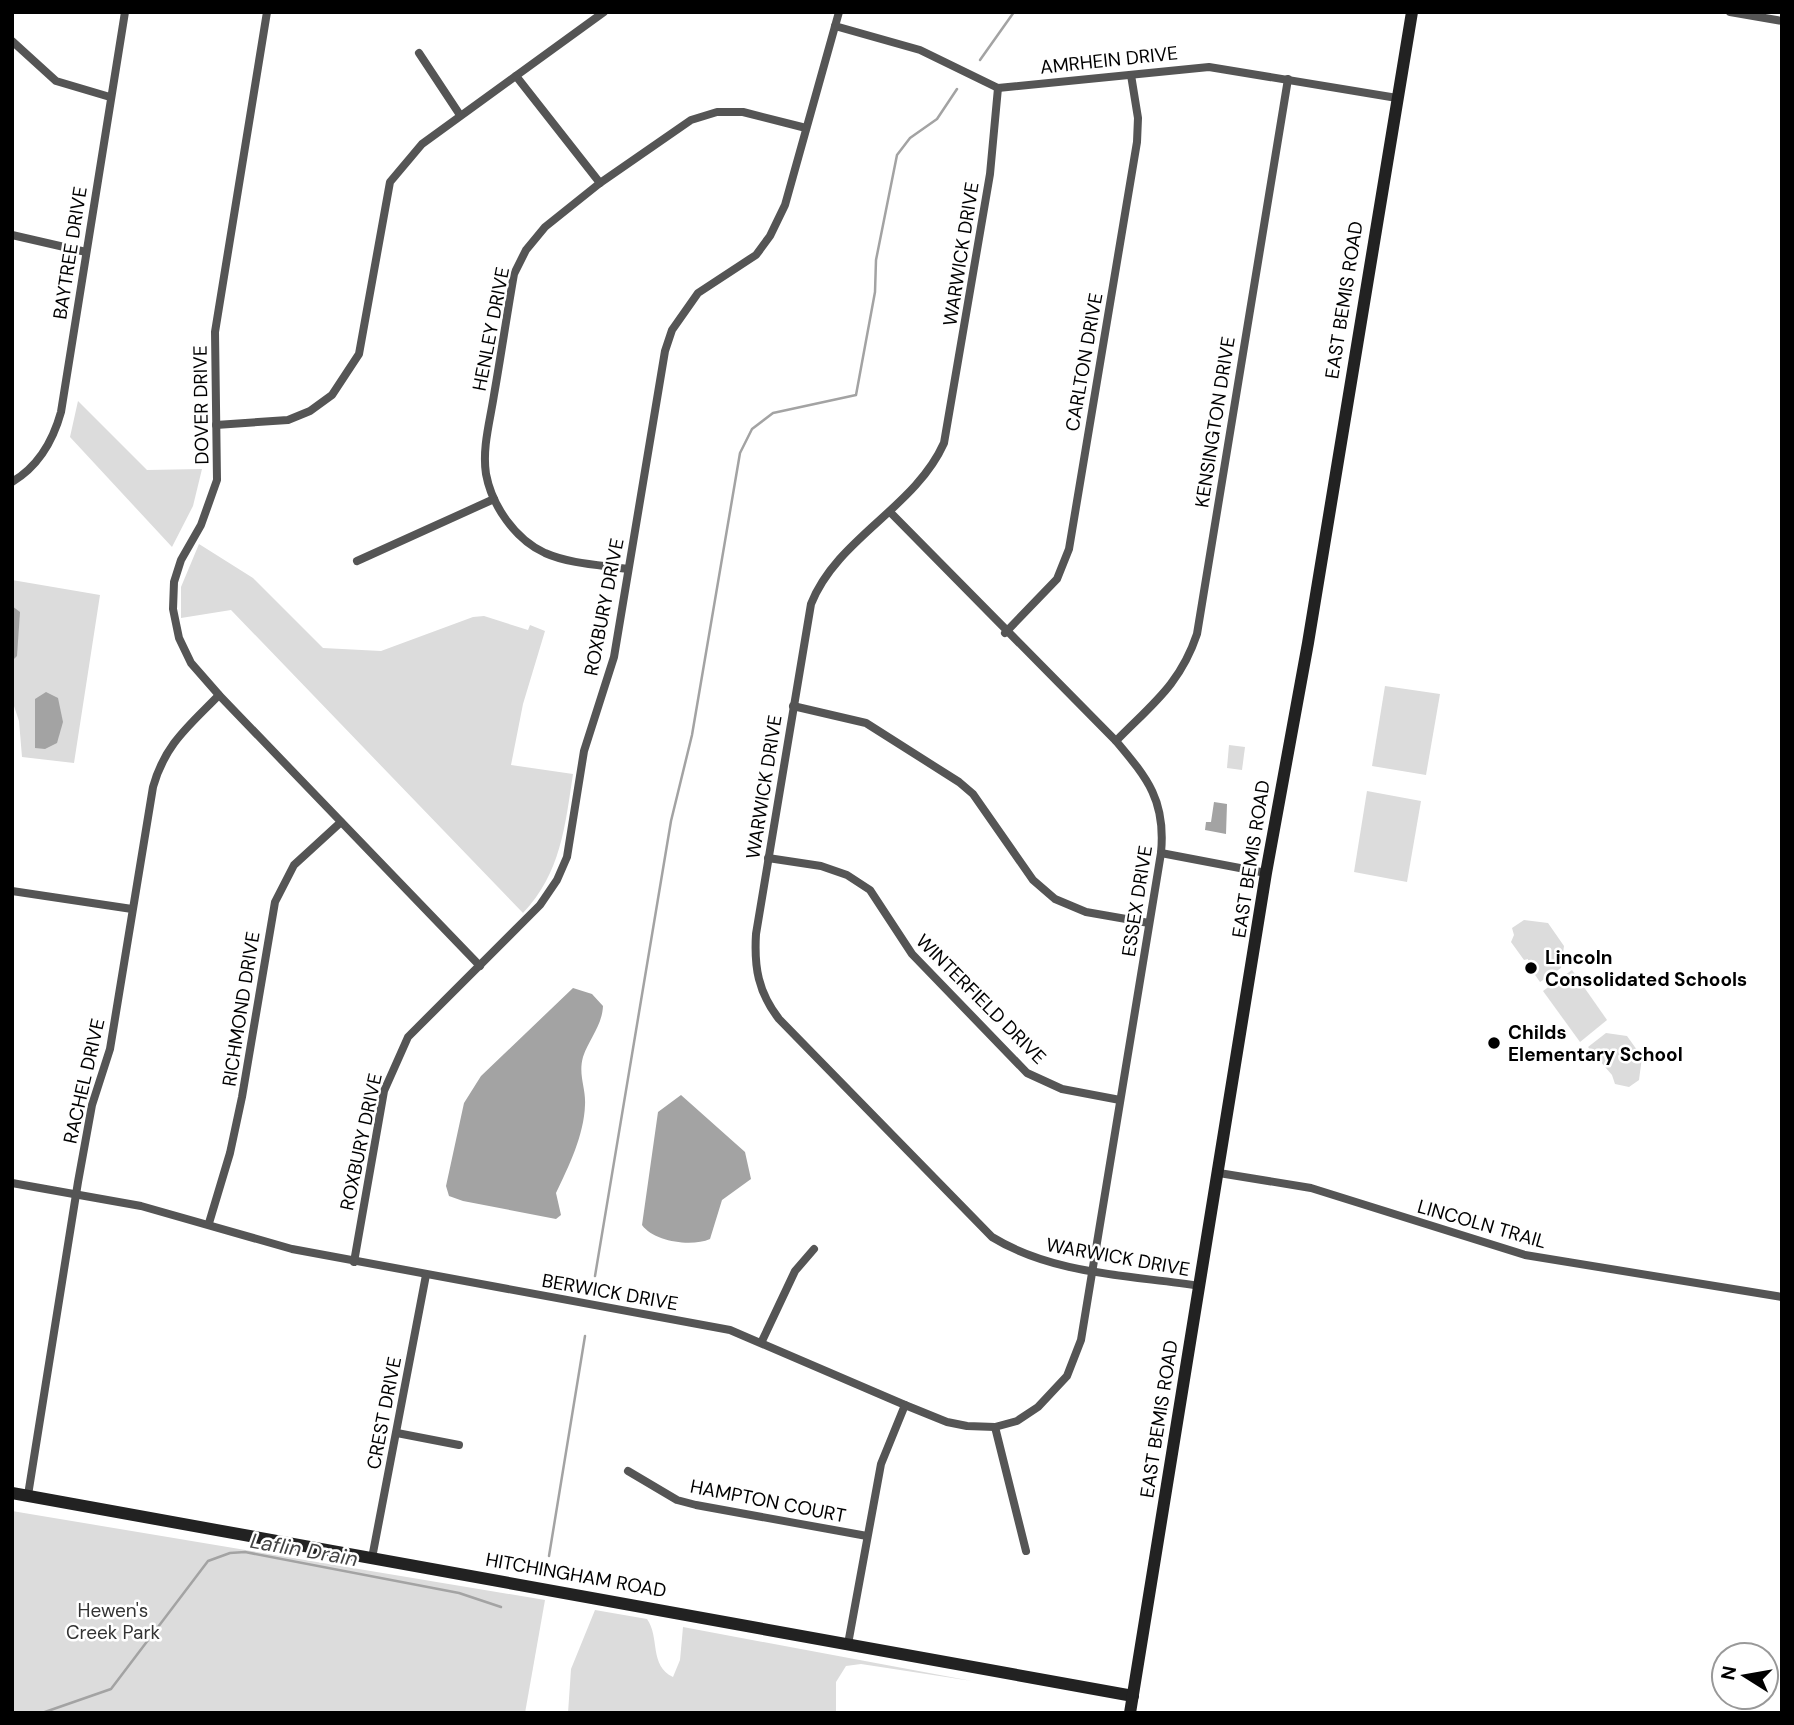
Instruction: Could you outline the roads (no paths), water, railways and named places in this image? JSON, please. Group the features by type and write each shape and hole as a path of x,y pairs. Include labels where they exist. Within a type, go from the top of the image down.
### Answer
{"street":[{"name":"BAYTREE DRIVE","path":"12,482 39,459 56,432 125,12"},
{"name":"DOVER DRIVE","path":"267,12 215,332 217,480 201,524 181,560 174,582 173,609 179,638 191,663 219,695 480,966"},
{"path":"216,425 288,421 310,411 332,395 359,354 390,182 422,144 604,12"},
{"name":"ROXBURY DRIVE","path":"354,1262 384,1091 408,1037 545,900 567,857 584,751 614,657 665,351 672,330 698,293 756,255 770,236 785,205 839,12"},
{"name":"EAST BEMIS ROAD","path":"1130,1713 1266,873 1308,643 1412,12"},
{"path":"1730,12 1782,21"},
{"path":"835,26 920,50 998,88"},
{"path":"12,41 56,81 110,97"},
{"path":"419,53 460,115"},
{"name":"AMRHEIN DRIVE","path":"998,88 1209,67 1397,98"},
{"name":"CARLTON DRIVE","path":"1005,633 1044,597 1057,579 1069,549 1137,142 1138,118 1131,75"},
{"path":"516,76 600,183"},
{"name":"KENSINGTON DRIVE","path":"1116,741 1176,681 1188,660 1196,635 1288,79"},
{"name":"WARWICK DRIVE","path":"998,88 990,174 947,430 939,453 927,472 890,512 828,572 818,587 806,625 768,858 755,958 758,981 773,1011 992,1237 1033,1258 1091,1271 1200,1286"},
{"name":"HENLEY DRIVE","path":"628,569 563,559 543,552 525,541 511,526 494,499 486,475 485,446 514,274 526,250 545,227 600,183 691,120 717,112 743,112 806,128"},
{"path":"12,235 86,252"},
{"path":"357,561 494,499"},
{"name":"ESSEX DRIVE","path":"890,512 1005,633 1116,741 1144,774 1154,793 1163,829 1161,853 1091,1271"},
{"name":"RACHEL DRIVE","path":"28,1495 92,1105 110,1049 132,909 160,762 171,744 219,695"},
{"path":"793,706 850,717 866,723 959,782 973,794 1033,880 1055,899 1086,912 1149,923"},
{"name":"RICHMOND DRIVE","path":"209,1223 240,1107 275,902 294,865 341,822"},
{"path":"1161,853 1266,873"},
{"name":"WINTERFIELD DRIVE","path":"768,858 821,866 847,875 870,890 912,954 1027,1073 1062,1089 1120,1100"},
{"path":"12,891 132,909"},
{"name":"LINCOLN TRAIL","path":"1219,1173 1311,1188 1525,1255 1782,1297"},
{"name":"BERWICK DRIVE","path":"12,1183 141,1206 209,1223 292,1250 730,1330 762,1341 947,1422 995,1427 1027,1415 1049,1399 1067,1376 1081,1340 1091,1271"},
{"path":"762,1341 795,1271 814,1249"},
{"name":"CREST DRIVE","path":"372,1558 426,1275"},
{"path":"848,1644 881,1464 905,1405"},
{"path":"995,1427 1026,1551"},
{"path":"397,1433 459,1445"},
{"name":"HAMPTON COURT","path":"628,1471 677,1500 867,1536"},
{"name":"HITCHINGHAM ROAD","path":"12,1493 1133,1696"}],"waterway":[{"path":"980,60 1014,12"},
{"path":"595,1276 671,821 692,735 740,453 752,429 773,413 856,395 875,292 876,260 897,155 910,138 937,119 957,89"},
{"path":"549,1556 585,1336"},
{"name":"Laflin Drain","path":"42,1713 111,1689 208,1561 230,1553 245,1552 459,1593 501,1607"}],"place":[{"name":"Lincoln Consolidated Schools","path":"1531,968"},
{"name":"Childs Elementary School","path":"1494,1043"}],"park label":[{"name":"Hewen's Creek Park","path":"113,1621"}]}
